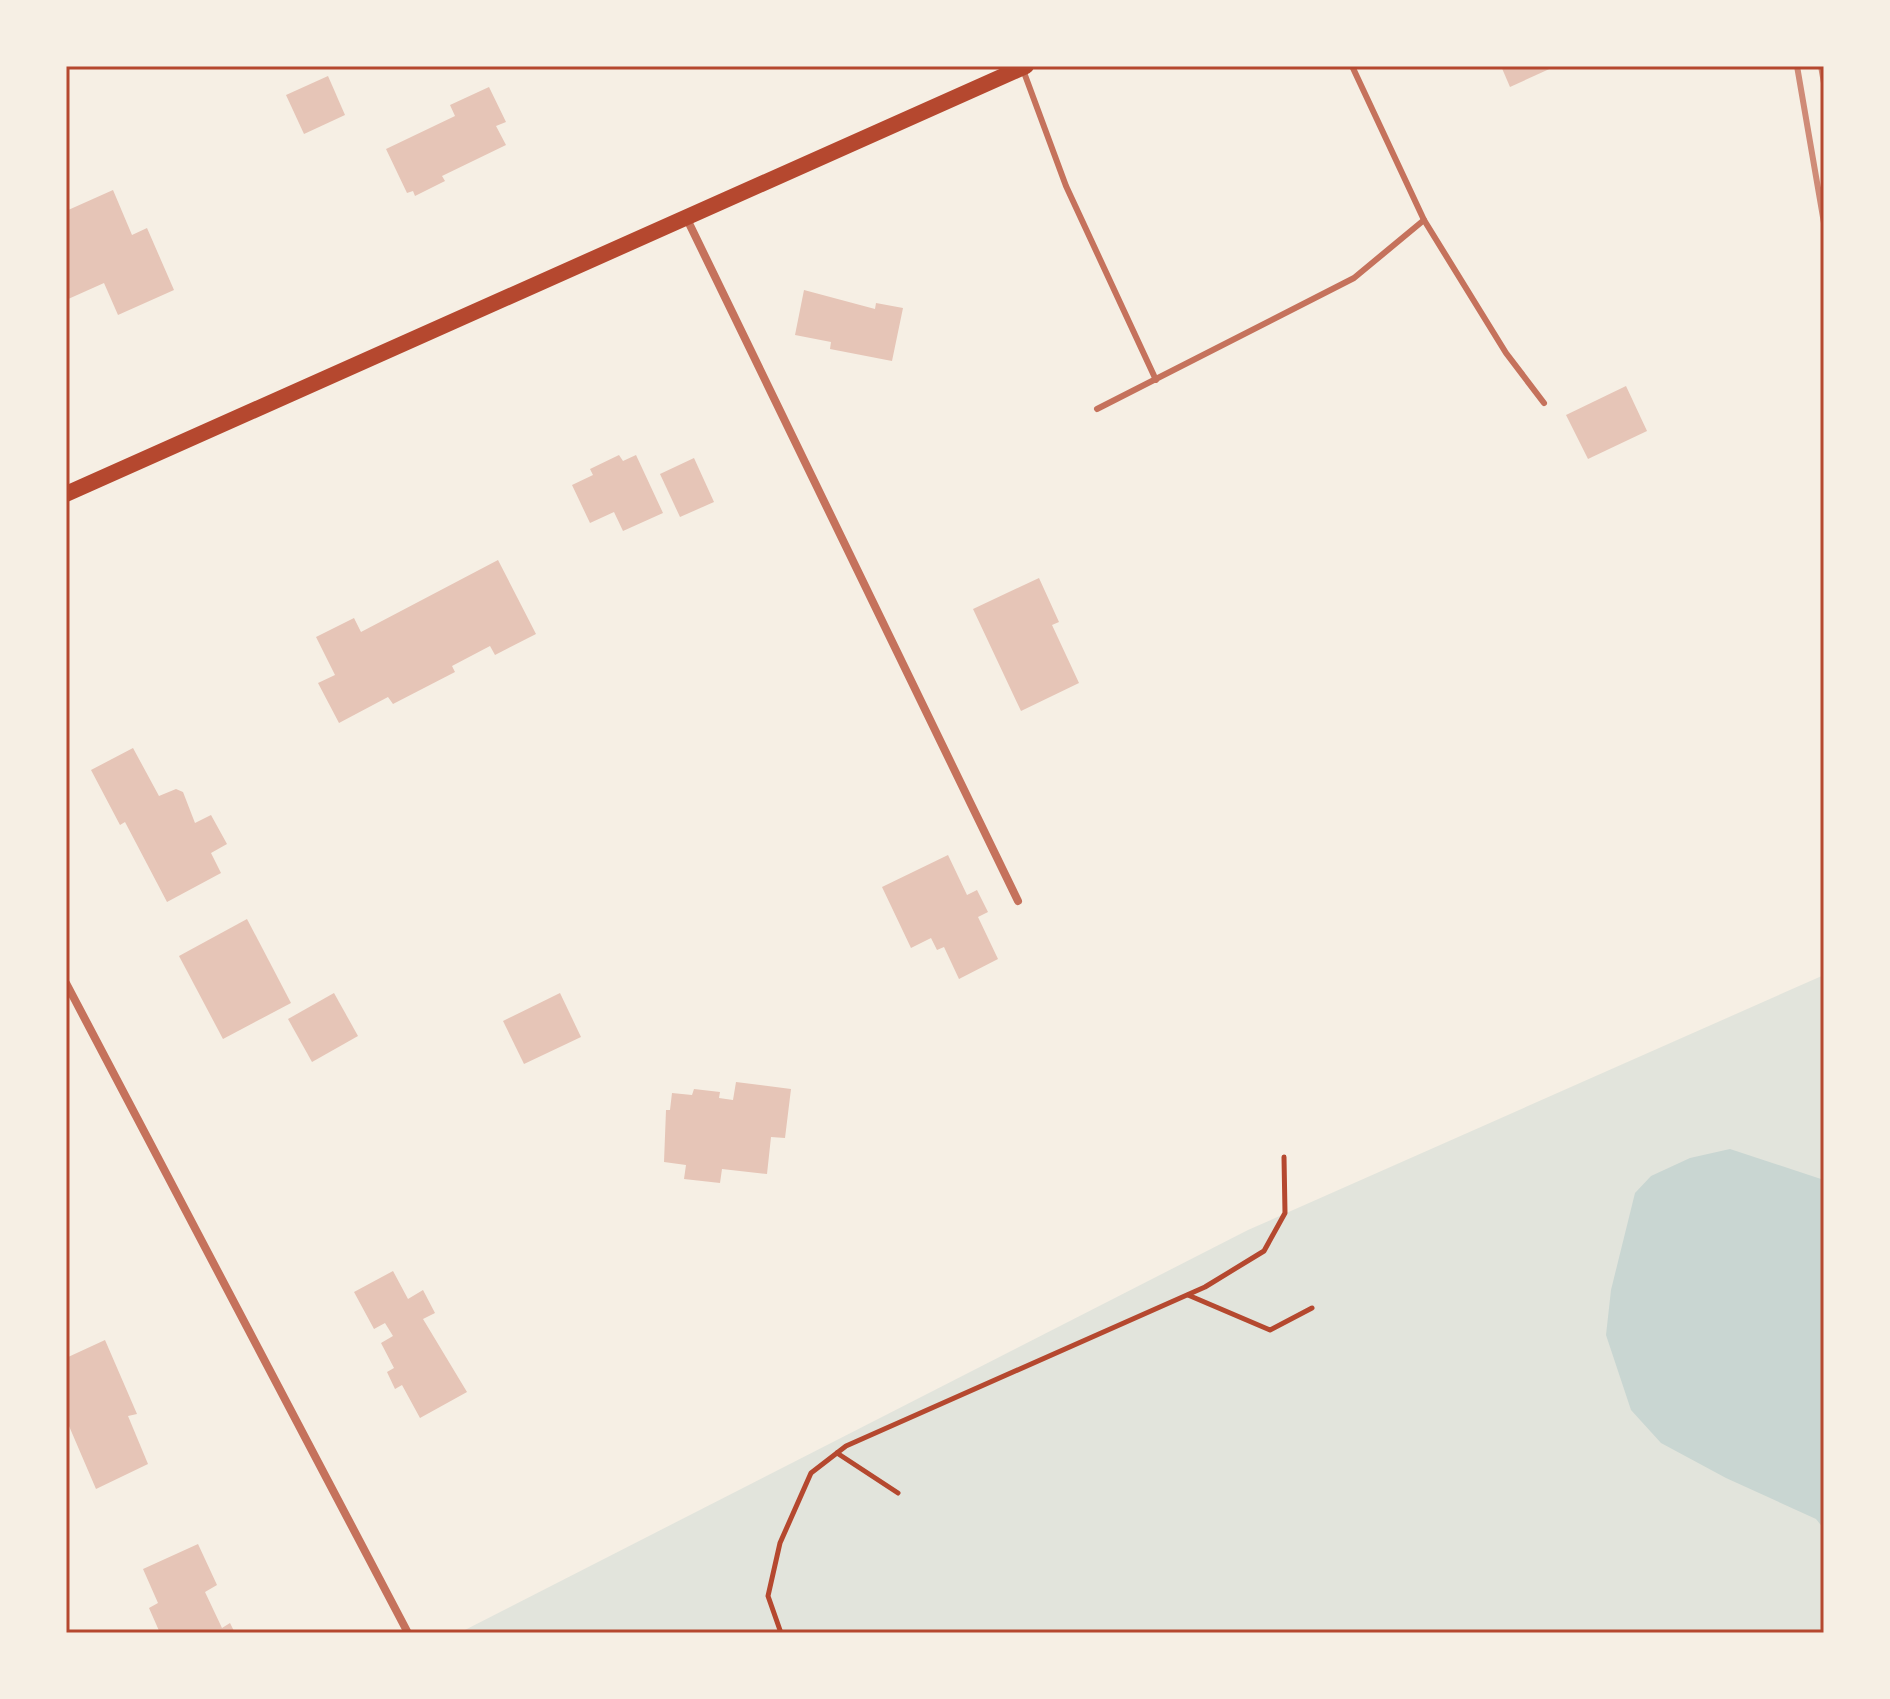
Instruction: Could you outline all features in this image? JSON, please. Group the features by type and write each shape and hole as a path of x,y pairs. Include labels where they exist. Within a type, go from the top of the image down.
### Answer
{"main road":[{"path":"66,494 1024,67"}],"street":[{"path":"685,216 1018,901"},
{"path":"66,983 408,1633"}],"lane":[{"path":"1352,66 1424,220 1506,353 1544,403"},
{"path":"1024,67 1066,186 1156,380"},
{"path":"1097,409 1354,278 1424,220"}],"path":[{"path":"781,1633 768,1596 780,1543 811,1473 837,1453 1187,1295 1264,1251 1285,1213 1284,1157"},
{"path":"1187,1295 1270,1330 1312,1308"},
{"path":"837,1453 898,1493"}],"shaded area":[{"path":"1824,975 1824,1633 459,1633 1248,1230"},
{"path":"1730,1149 1824,1180 1824,1529 1816,1519 1726,1478 1661,1443 1631,1410 1606,1335 1611,1290 1635,1193 1651,1176 1690,1158"}],"building":[{"path":"1501,66 1556,66 1510,87"},
{"path":"328,76 345,115 304,134 286,95"},
{"path":"489,87 506,122 496,126 506,145 442,176 445,181 415,196 413,191 407,193 386,149 455,116 450,105"},
{"path":"113,190 132,235 147,228 174,290 118,315 104,283 66,300 66,211"},
{"path":"804,290 875,309 876,303 903,308 892,361 830,349 831,342 795,335"},
{"path":"1626,386 1647,431 1588,459 1566,415"},
{"path":"619,455 623,461 636,455 663,513 623,531 614,512 590,523 572,485 593,475 590,469"},
{"path":"694,458 714,502 680,517 660,474"},
{"path":"498,560 536,634 495,655 490,646 452,666 455,672 393,704 388,697 339,723 318,683 335,675 316,637 354,618 361,632"},
{"path":"1039,578 1059,622 1052,625 1079,683 1021,711 973,609"},
{"path":"133,748 159,796 176,789 183,792 195,823 211,815 227,844 211,853 221,873 167,902 125,822 120,825 91,770"},
{"path":"948,855 967,895 977,890 988,912 978,917 998,959 959,979 944,947 937,950 931,938 911,948 882,887"},
{"path":"247,919 291,1003 223,1039 179,956"},
{"path":"334,993 358,1036 312,1062 288,1019"},
{"path":"560,993 581,1037 524,1064 503,1021"},
{"path":"736,1082 791,1089 785,1138 771,1137 767,1174 722,1169 720,1183 684,1179 686,1165 664,1162 666,1110 670,1110 672,1093 692,1095 694,1089 720,1092 719,1098 733,1100"},
{"path":"393,1271 408,1299 423,1290 435,1313 423,1319 467,1392 420,1418 402,1385 395,1389 387,1372 394,1368 381,1343 393,1336 385,1323 374,1329 354,1292"},
{"path":"105,1340 137,1414 128,1416 148,1464 96,1489 66,1419 66,1358"},
{"path":"198,1544 217,1585 205,1592 222,1628 230,1623 235,1633 160,1633 149,1608 158,1603 143,1569"}],"railway":[{"path":"1797,66 1824,223"},
{"path":"1821,66 1824,83"}]}
